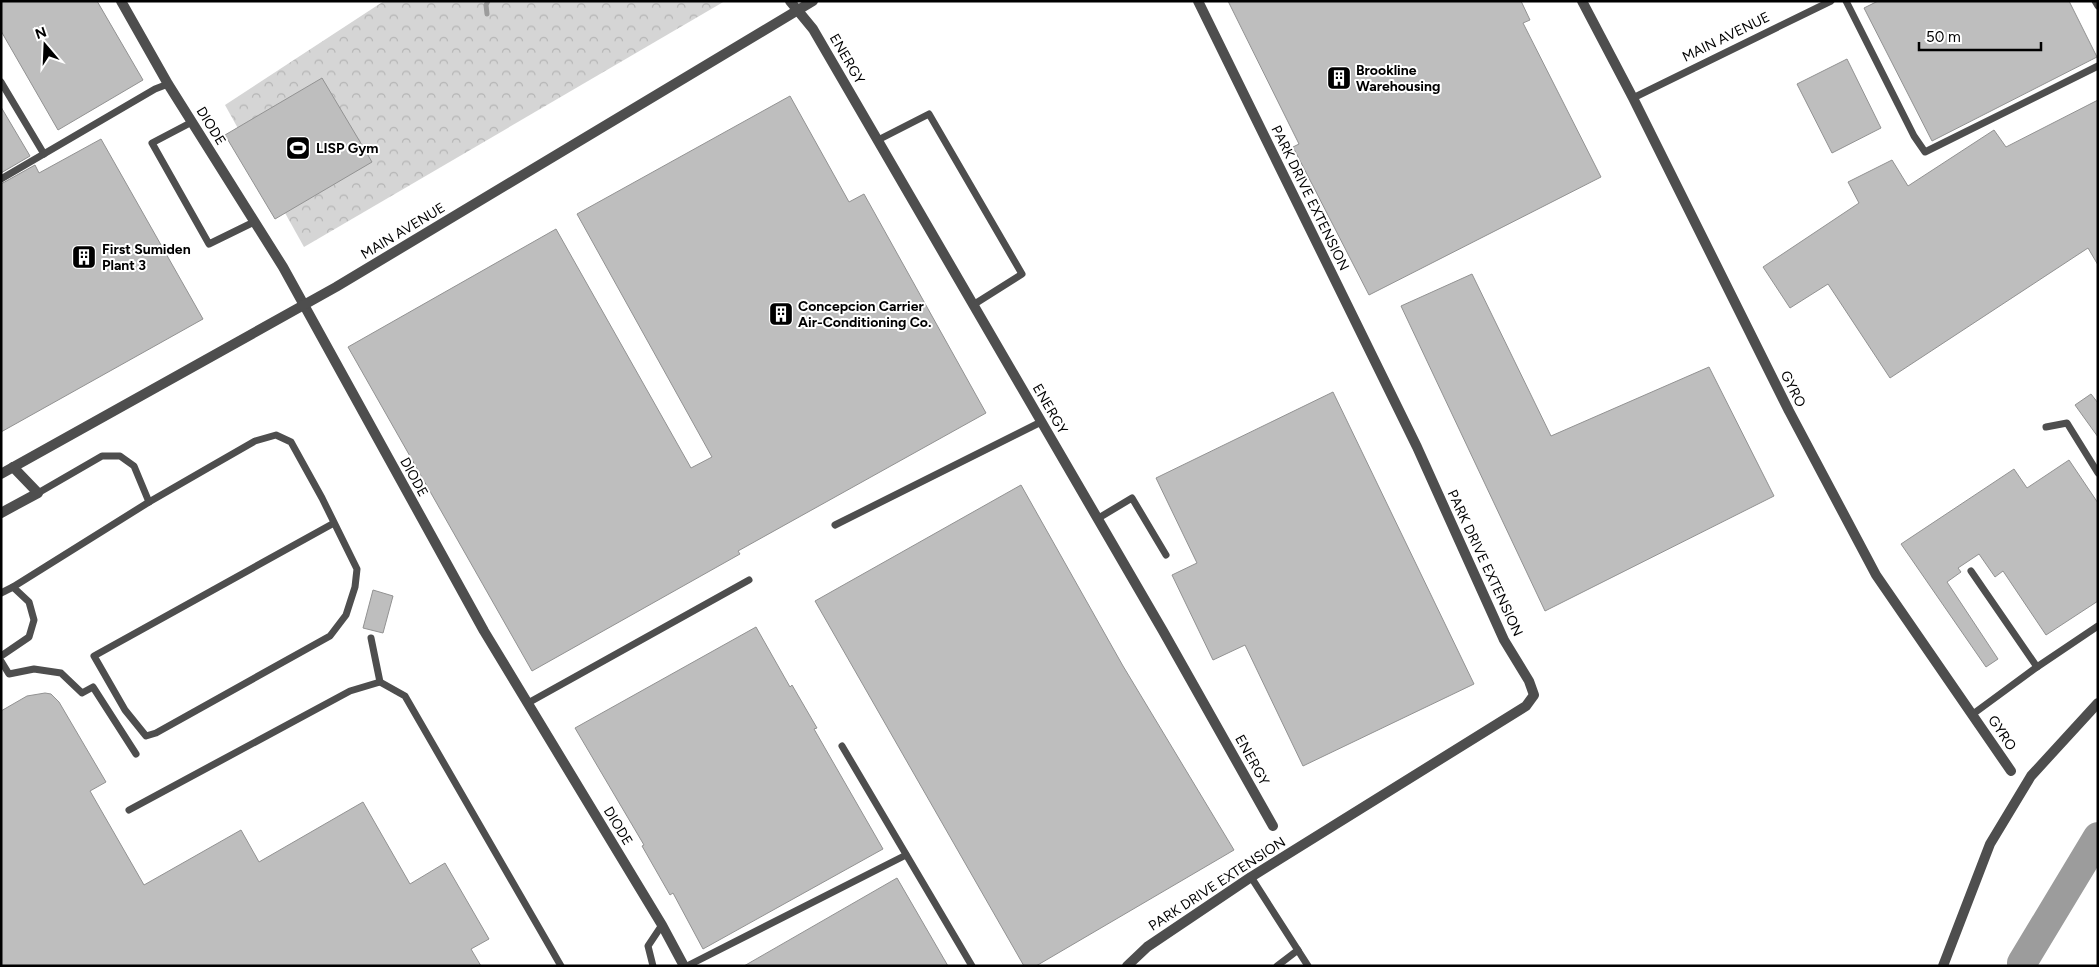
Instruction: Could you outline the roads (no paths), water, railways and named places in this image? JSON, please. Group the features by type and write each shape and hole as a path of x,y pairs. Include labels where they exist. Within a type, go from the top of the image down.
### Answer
{"street":[{"name":"DIODE","path":"122,1 168,84 283,267 484,631 686,966"},
{"name":"ENERGY","path":"790,1 813,29 878,140 1163,631 1273,826"},
{"name":"MAIN AVENUE","path":"1,474 304,306 813,1"},
{"name":"PARK DRIVE EXTENSION","path":"1127,966 1147,947 1251,877 1526,706 1534,696 1529,681 1504,640 1417,447 1198,1"},
{"name":"GYRO","path":"1582,1 1633,98 1788,411 1876,574 2011,770"},
{"path":"1,514 38,493 13,467"},
{"path":"1943,966 1990,844 2031,776 2098,703"}],"lane":[{"name":"MAIN AVENUE","path":"1633,98 1831,1"},
{"path":"1846,1 1914,136 1926,152 2098,66"},
{"path":"2095,1 2098,6"},
{"path":"1,82 44,154"},
{"path":"1,179 155,89 168,84"},
{"path":"878,140 929,114 1022,274 973,305"},
{"path":"192,122 152,143 209,244 254,222"},
{"path":"835,525 1041,422"},
{"path":"2046,427 2067,423 2098,473"},
{"path":"1,593 149,502 255,441 276,435 291,442 334,523 357,569 356,586 346,615 330,636 156,733 146,736 125,710 94,656 334,523"},
{"path":"38,493 102,456 120,456 134,466 149,502"},
{"path":"1097,519 1132,498 1166,555"},
{"path":"1971,571 2037,667"},
{"path":"528,703 749,580"},
{"path":"1,656 29,637 34,620 29,602 13,587"},
{"path":"1973,714 2037,667 2098,626"},
{"path":"371,638 380,682"},
{"path":"1,662 9,674 34,669 43,670 61,673 82,693 93,687 136,754"},
{"path":"129,810 350,691 380,682 406,696 562,966"},
{"path":"842,746 972,966"},
{"path":"686,966 906,855"},
{"path":"1251,877 1308,966"},
{"path":"653,966 648,946 662,925"},
{"path":"1277,966 1298,950"}],"waterway":[{"path":"487,14 486,5 488,1"},
{"path":"2023,966 2022,963 2098,837"}],"place":[{"name":"Brookline Warehousing","path":"1339,78"},
{"name":"LISP Gym","path":"298,148"},
{"name":"First Sumiden Plant 3","path":"84,257"},
{"name":"Concepcion Carrier Air-Conditioning Co.","path":"781,314"}]}
